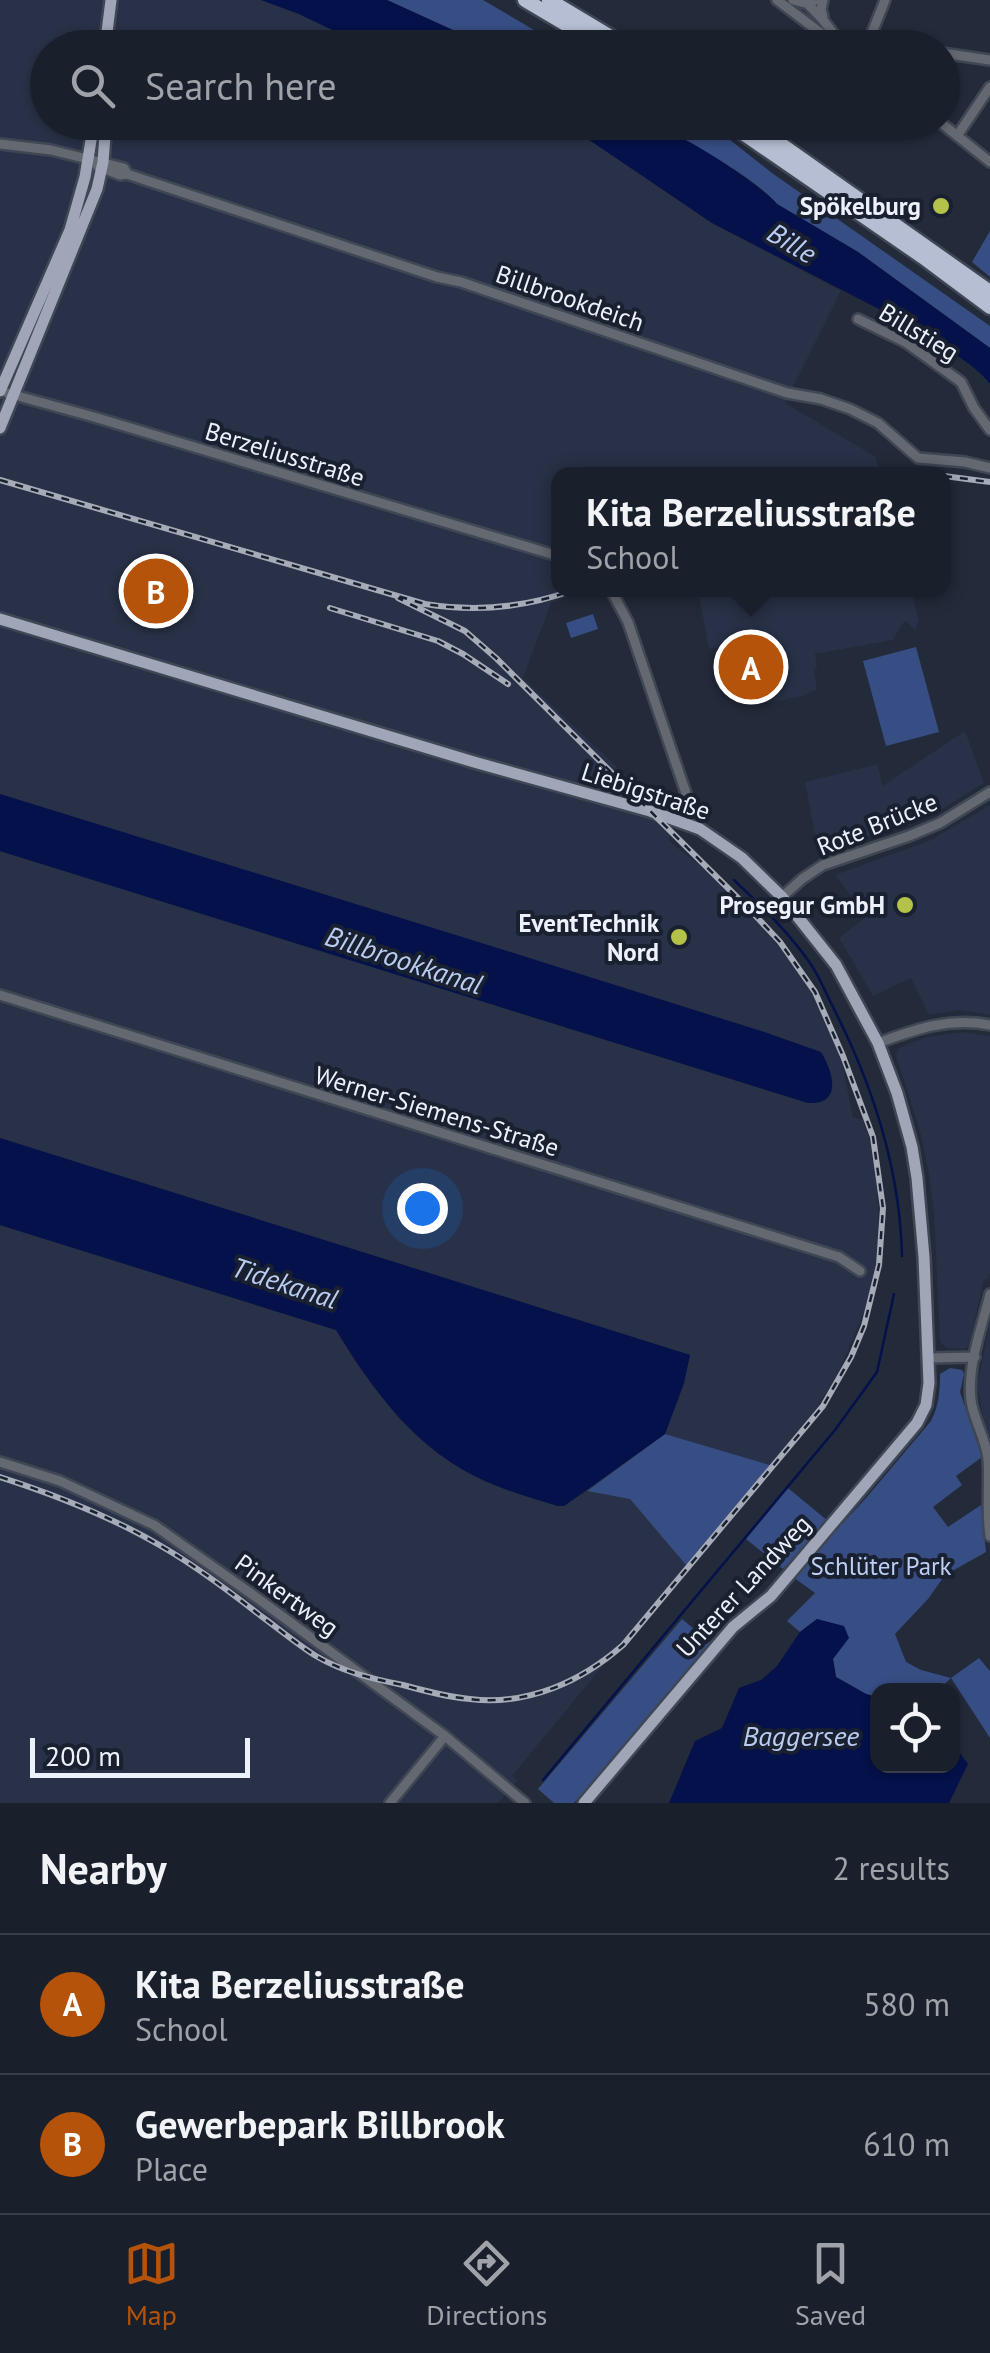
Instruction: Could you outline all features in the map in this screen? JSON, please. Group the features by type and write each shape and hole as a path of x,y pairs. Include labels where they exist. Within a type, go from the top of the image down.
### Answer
{"highway":[{"path":"525,0 576,30"},
{"path":"552,1 600,30"},
{"path":"752,140 990,307"},
{"path":"775,140 990,292"}],"main road":[{"path":"107,30 111,0"},
{"path":"115,30 119,0"},
{"path":"0,391 70,230 91,140"},
{"path":"0,428 97,189 104,140"},
{"name":"Liebigstraße","path":"0,619 681,821 732,850 782,898 836,964 878,1043 903,1113 917,1178 924,1256 928,1395"},
{"name":"Unterer Landweg","path":"584,1803 733,1627 771,1596 917,1424 928,1395"}],"street":[{"path":"777,0 818,30"},
{"path":"793,0 812,1"},
{"path":"873,30 885,0"},
{"path":"810,25 812,1"},
{"path":"812,1 831,30"},
{"path":"960,56 990,60"},
{"path":"960,132 988,94"},
{"path":"960,138 990,162"},
{"name":"Billbrookdeich","path":"0,144 50,150 102,166 124,168 128,174 436,277 473,286 787,393 812,396 850,409 878,423 918,458 990,468"},
{"name":"Billstieg","path":"858,319 906,344 961,382 990,430"},
{"name":"Berzeliusstraße","path":"0,391 551,554"},
{"path":"615,597 628,622 690,808"},
{"name":"Rote Brücke","path":"782,898 823,865 918,833 990,792"},
{"name":"Werner-Siemens-Straße","path":"0,995 839,1257 860,1270"},
{"path":"878,1043 934,1024 990,1024"},
{"path":"990,1294 970,1398 988,1459 990,1536"},
{"path":"929,1358 975,1358"},
{"name":"Pinkertweg","path":"0,1462 60,1481 154,1525 445,1736 525,1803"},
{"path":"390,1803 445,1736"}],"shaded area":[{"path":"0,0 261,0 332,30 30,30 30,140 589,140 712,223 841,291 785,403 876,457 878,467 551,467 551,597 567,597 551,603 523,678 673,820 669,841 706,870 796,967 815,997 841,1058 853,1117 863,1120 871,1144 879,1234 865,1310 839,1371 818,1406 770,1465 665,1434 690,1355 0,1138 0,851 808,1103 832,1078 820,1052 0,794"},
{"path":"699,597 913,597 919,621 915,630 906,621 903,623 893,640 815,654 817,689 803,696 755,705 743,702 730,646 709,649"},
{"path":"965,731 984,783 913,824 818,851 805,782 878,764 882,786"},
{"path":"990,805 990,1015 959,1010 929,1015 911,978 873,996 839,938 867,916 835,875 931,840"},
{"path":"962,1032 990,1036 990,1272 984,1280 969,1346 965,1349 947,1348 940,1342 928,1169 896,1056 899,1048 927,1037"},
{"path":"0,1225 337,1330 355,1361 401,1421 483,1481 558,1506 587,1491 630,1499 686,1565 512,1776 517,1781 498,1803 0,1803"},
{"path":"990,1324 990,1437 977,1384"}],"green space":[{"path":"387,0 483,0 534,30 453,30"},
{"path":"682,140 730,140 990,326 990,348 858,252 777,204 734,169"},
{"path":"990,231 990,277 972,262"},
{"path":"593,614 598,629 571,638 566,623"},
{"path":"916,647 939,732 886,746 863,661"},
{"name":"Schlüter Park","path":"950,1368 962,1370 960,1392 982,1457 956,1476 962,1485 933,1507 948,1527 981,1505 986,1552 945,1575 895,1634 906,1662 951,1678 946,1683 870,1683 870,1695 836,1677 817,1619 800,1632 787,1621 815,1593 793,1577 931,1421 939,1398 940,1374"},
{"path":"665,1434 770,1465 686,1565 630,1499 587,1491"},
{"path":"788,1488 828,1521 783,1569 746,1539"},
{"path":"682,1619 712,1644 574,1803 554,1803 538,1789"},
{"path":"979,1658 990,1671 990,1738 960,1692 960,1683 951,1678"}],"water":[{"path":"261,0 387,0 453,30 332,30"},
{"name":"Bille","path":"589,140 692,143 752,182 777,204 858,252 990,348 990,384 941,341 712,223"},
{"name":"Billbrookkanal","path":"0,794 821,1052 832,1078 830,1093 826,1099 808,1103 0,851"},
{"name":"Tidekanal","path":"0,1138 690,1355 665,1434 564,1506 485,1481 438,1453 399,1418 336,1330 0,1225"},
{"name":"Baggersee","path":"817,1619 844,1626 849,1638 833,1659 836,1677 870,1695 870,1773 960,1773 960,1753 968,1764 949,1803 669,1803 695,1741 722,1728 739,1688 761,1680 777,1666 800,1632"}],"waterway":[{"path":"734,880 803,954 850,1042 883,1131 896,1193 902,1256"},
{"path":"543,1780 835,1430 877,1372 894,1294"}],"railway":[{"path":"951,477 990,482"},
{"path":"0,480 425,604 500,607 551,597"},
{"path":"0,1477 82,1507 142,1535 200,1570 302,1647 337,1666 444,1695 512,1699 571,1680 623,1645 823,1406 851,1357 864,1326 879,1265 883,1208 873,1137 815,992 780,942 752,912 496,658 465,631 398,598"},
{"path":"330,608 438,641 508,684"}],"place":[{"name":"Spökelburg","path":"941,206"},
{"name":"Gewerbepark Billbrook","path":"156,591"},
{"name":"Kita Berzeliusstraße","path":"751,667"},
{"name":"Prosegur GmbH","path":"905,905"},
{"name":"EventTechnik Nord","path":"679,937"}]}
